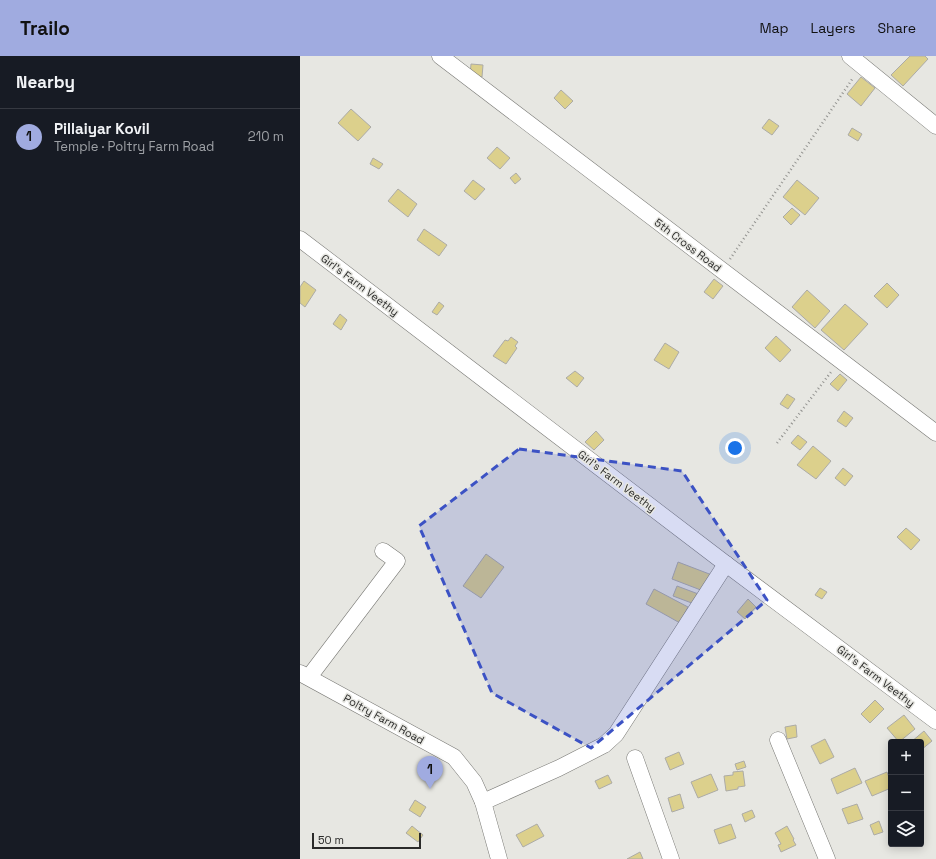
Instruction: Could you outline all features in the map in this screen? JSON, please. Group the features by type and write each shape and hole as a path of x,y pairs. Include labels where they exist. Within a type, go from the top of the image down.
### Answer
{"street":[{"name":"5th Cross Road","path":"440,56 936,433"},
{"path":"856,61 936,126"},
{"name":"Girl's Farm Veethy","path":"302,244 936,721"},
{"path":"304,675 397,561 383,551"},
{"path":"483,802 559,768 604,745 616,734 726,564"},
{"name":"Poltry Farm Road","path":"304,675 454,757 474,782 483,802 499,859"},
{"path":"778,740 827,859"},
{"path":"635,758 671,859"}],"path":[{"path":"722,271 856,61"},
{"path":"777,443 840,361"}],"highlighted area":[{"path":"519,449 682,471 767,600 591,748 492,693 419,526"}],"building":[{"path":"910,56 925,56 928,59 903,86 891,75"},
{"path":"471,64 483,65 482,77 470,76"},
{"path":"861,77 875,88 861,106 847,94"},
{"path":"561,90 573,101 565,109 554,98"},
{"path":"351,109 371,127 358,141 338,123"},
{"path":"769,119 779,126 772,135 762,128"},
{"path":"852,128 862,134 858,141 848,135"},
{"path":"497,147 510,158 500,169 487,158"},
{"path":"373,158 383,164 379,169 370,164"},
{"path":"516,173 521,179 515,184 510,178"},
{"path":"473,180 485,189 475,200 464,191"},
{"path":"797,180 819,198 805,215 783,197"},
{"path":"398,189 417,204 408,217 388,201"},
{"path":"792,208 800,215 791,225 783,217"},
{"path":"424,229 447,245 439,256 417,240"},
{"path":"714,279 723,286 713,299 704,292"},
{"path":"304,281 316,290 305,307 300,303 300,287"},
{"path":"887,283 899,295 887,308 874,296"},
{"path":"807,290 830,311 815,328 792,307"},
{"path":"439,302 444,306 437,315 432,312"},
{"path":"845,304 868,324 844,350 821,330"},
{"path":"340,314 347,320 341,330 333,324"},
{"path":"776,336 791,350 780,362 765,348"},
{"path":"511,337 518,342 515,346 517,348 506,364 493,356 505,340 508,341"},
{"path":"665,343 679,352 669,369 654,360"},
{"path":"575,371 584,378 577,387 566,378"},
{"path":"840,374 847,380 838,391 830,384"},
{"path":"787,394 795,399 788,409 780,404"},
{"path":"844,411 853,418 846,427 837,421"},
{"path":"596,431 604,440 594,450 585,442"},
{"path":"798,435 807,442 800,450 791,443"},
{"path":"813,446 831,461 816,479 797,465"},
{"path":"843,468 853,476 845,486 835,478"},
{"path":"906,528 920,540 911,550 897,537"},
{"path":"486,554 504,567 481,598 463,586"},
{"path":"678,562 712,575 706,592 672,579"},
{"path":"677,586 701,595 697,605 673,596"},
{"path":"820,588 827,592 822,599 815,595"},
{"path":"654,589 688,607 680,623 646,604"},
{"path":"748,599 756,607 745,619 737,612"},
{"path":"875,700 884,709 870,723 861,714"},
{"path":"904,715 915,729 903,739 896,739 887,728"},
{"path":"796,725 797,737 787,739 785,727"},
{"path":"924,731 932,741 924,748 924,739 915,739"},
{"path":"825,739 834,757 820,764 811,746"},
{"path":"679,752 684,764 670,770 665,758"},
{"path":"744,761 746,767 737,770 735,764"},
{"path":"855,768 862,783 837,794 831,779"},
{"path":"743,771 745,786 726,791 724,776 733,775 733,772"},
{"path":"887,772 888,789 872,796 865,781"},
{"path":"711,774 718,790 698,798 691,782"},
{"path":"608,775 612,783 599,789 595,781"},
{"path":"680,794 684,808 672,812 668,798"},
{"path":"415,800 426,807 420,817 409,810"},
{"path":"857,804 863,819 848,824 842,809"},
{"path":"752,810 755,817 745,822 742,814"},
{"path":"879,821 883,832 874,835 870,825"},
{"path":"537,824 544,836 523,847 516,835"},
{"path":"731,824 736,838 719,844 714,830"},
{"path":"412,826 423,835 418,842 406,833"},
{"path":"787,826 796,845 781,852 778,845 781,844 775,833"},
{"path":"640,852 643,859 627,859"}],"place":[{"name":"Pillaiyar Kovil","path":"430,789"}]}
